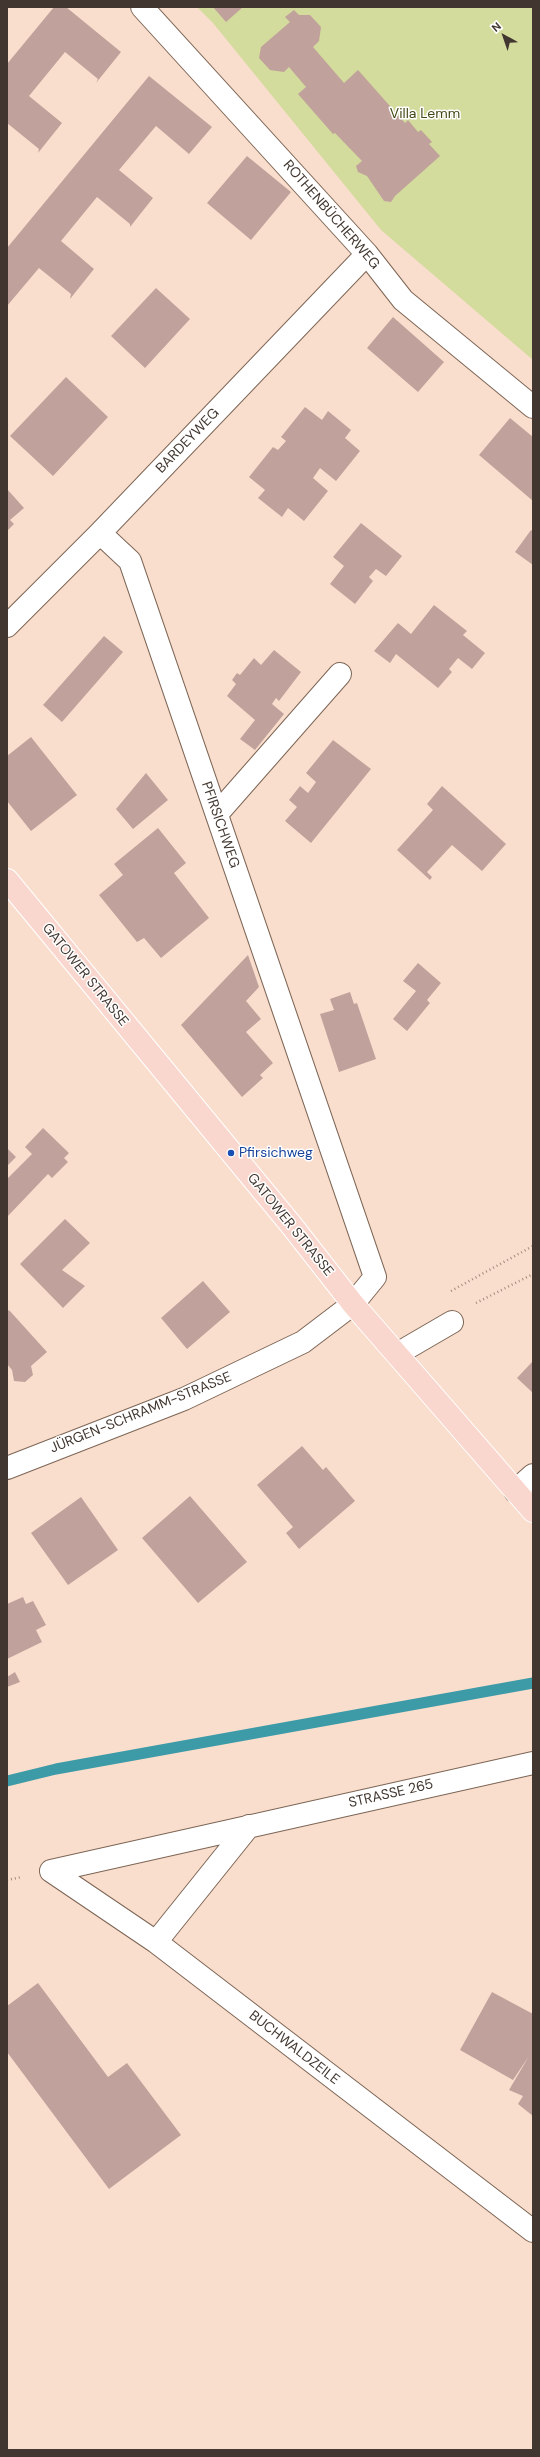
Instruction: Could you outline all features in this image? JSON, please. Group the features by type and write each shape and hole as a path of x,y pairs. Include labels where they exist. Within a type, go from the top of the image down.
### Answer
{"main road":[{"name":"GATOWER STRASSE","path":"7,880 292,1226 354,1304 533,1511"}],"street":[{"name":"ROTHENBÜCHERWEG","path":"142,7 367,254 403,300 533,407"},
{"name":"BARDEYWEG","path":"7,626 100,533 367,254"},
{"name":"PFIRSICHWEG","path":"100,533 130,562 375,1277 354,1304"},
{"path":"216,814 340,674"},
{"name":"JÜRGEN-SCHRAMM-STRASSE","path":"7,1468 184,1399 303,1342 354,1304"},
{"path":"397,1354 452,1322"},
{"path":"515,1491 533,1475"},
{"name":"STRASSE 265","path":"51,1871 533,1763"},
{"path":"156,1942 249,1826"},
{"name":"BUCHWALDZEILE","path":"51,1871 156,1942 533,2231"}],"path":[{"path":"445,1294 533,1246"},
{"path":"470,1306 533,1274"}],"green space":[{"name":"Villa Lemm","path":"197,7 533,7 533,360 381,230 213,23"}],"building":[{"path":"54,7 66,7 121,52 96,83 98,79 65,52 29,96 62,123 38,153 39,149 7,123 7,64"},
{"path":"213,7 243,7 226,22"},
{"path":"294,10 299,15 310,15 321,27 319,41 313,47 344,83 358,70 405,123 408,120 418,132 421,130 432,142 429,144 440,156 395,196 391,202 384,201 367,176 358,172 356,166 362,161 335,133 333,134 298,94 306,87 289,67 284,72 270,70 259,58 261,47 290,22 285,17"},
{"path":"149,76 212,127 189,154 156,126 119,170 153,198 130,227 130,224 97,197 61,241 94,269 70,299 71,294 39,268 7,306 7,248"},
{"path":"247,156 291,192 251,240 207,203"},
{"path":"156,288 190,319 145,368 111,336"},
{"path":"393,317 444,362 418,392 367,348"},
{"path":"66,377 108,417 53,476 10,436"},
{"path":"305,407 322,420 328,411 351,430 345,438 360,451 336,481 320,468 313,478 328,491 304,521 288,508 282,517 258,498 265,490 249,477 273,447 278,450 286,441 281,437"},
{"path":"510,418 533,437 533,501 479,455"},
{"path":"7,489 24,508 10,520 14,524 7,531"},
{"path":"361,523 402,556 386,576 376,569 369,577 373,581 355,604 330,584 344,566 333,557"},
{"path":"531,530 533,532 533,565 515,552"},
{"path":"434,605 467,631 463,635 485,653 472,669 458,658 449,669 452,672 438,688 396,654 390,663 374,651 398,623 411,634"},
{"path":"104,636 123,652 62,722 43,705"},
{"path":"274,650 301,672 279,701 276,698 272,704 284,714 255,750 240,739 255,720 227,696 236,684 232,680 237,673 240,675 254,658 261,665"},
{"path":"31,737 77,795 31,831 7,801 7,756"},
{"path":"333,740 371,769 311,843 285,821 297,807 289,800 300,786 308,793 316,782 306,773"},
{"path":"146,773 168,800 133,829 116,809"},
{"path":"442,786 506,844 482,871 452,845 427,872 432,877 430,880 397,850 433,810 427,804"},
{"path":"158,828 186,863 174,873 209,918 161,958 144,938 137,942 99,895 123,875 114,864"},
{"path":"248,955 259,987 246,1001 261,1019 246,1032 273,1063 260,1075 263,1078 242,1097 181,1025"},
{"path":"418,963 441,983 427,1000 430,1003 407,1031 393,1019 416,991 403,981"},
{"path":"350,992 354,1004 357,1003 376,1059 339,1072 320,1014 334,1010 330,999"},
{"path":"43,1128 69,1153 64,1158 68,1162 52,1178 48,1174 7,1217 7,1179 32,1154 25,1147"},
{"path":"7,1148 16,1157 7,1166"},
{"path":"65,1219 90,1243 62,1270 85,1286 63,1308 20,1264"},
{"path":"203,1281 230,1312 187,1349 161,1318"},
{"path":"9,1310 47,1352 31,1366 33,1375 25,1382 14,1381 12,1370 7,1364 7,1312"},
{"path":"533,1361 533,1393 517,1378"},
{"path":"302,1446 323,1470 326,1467 355,1501 299,1549 286,1533 293,1527 257,1485"},
{"path":"190,1496 247,1562 198,1603 142,1538"},
{"path":"81,1497 118,1550 68,1585 31,1533"},
{"path":"23,1597 26,1604 33,1601 46,1625 36,1630 42,1642 7,1659 7,1604"},
{"path":"15,1672 20,1682 7,1687 7,1677"},
{"path":"38,1983 108,2077 127,2063 181,2135 109,2189 7,2052 7,2006"},
{"path":"492,1992 533,2014 533,2116 518,2104 523,2096 509,2090 529,2056 513,2080 460,2050"}],"waterway":[{"path":"7,1781 56,1769 533,1683"}],"place":[{"name":"Pfirsichweg","path":"231,1153"}]}
